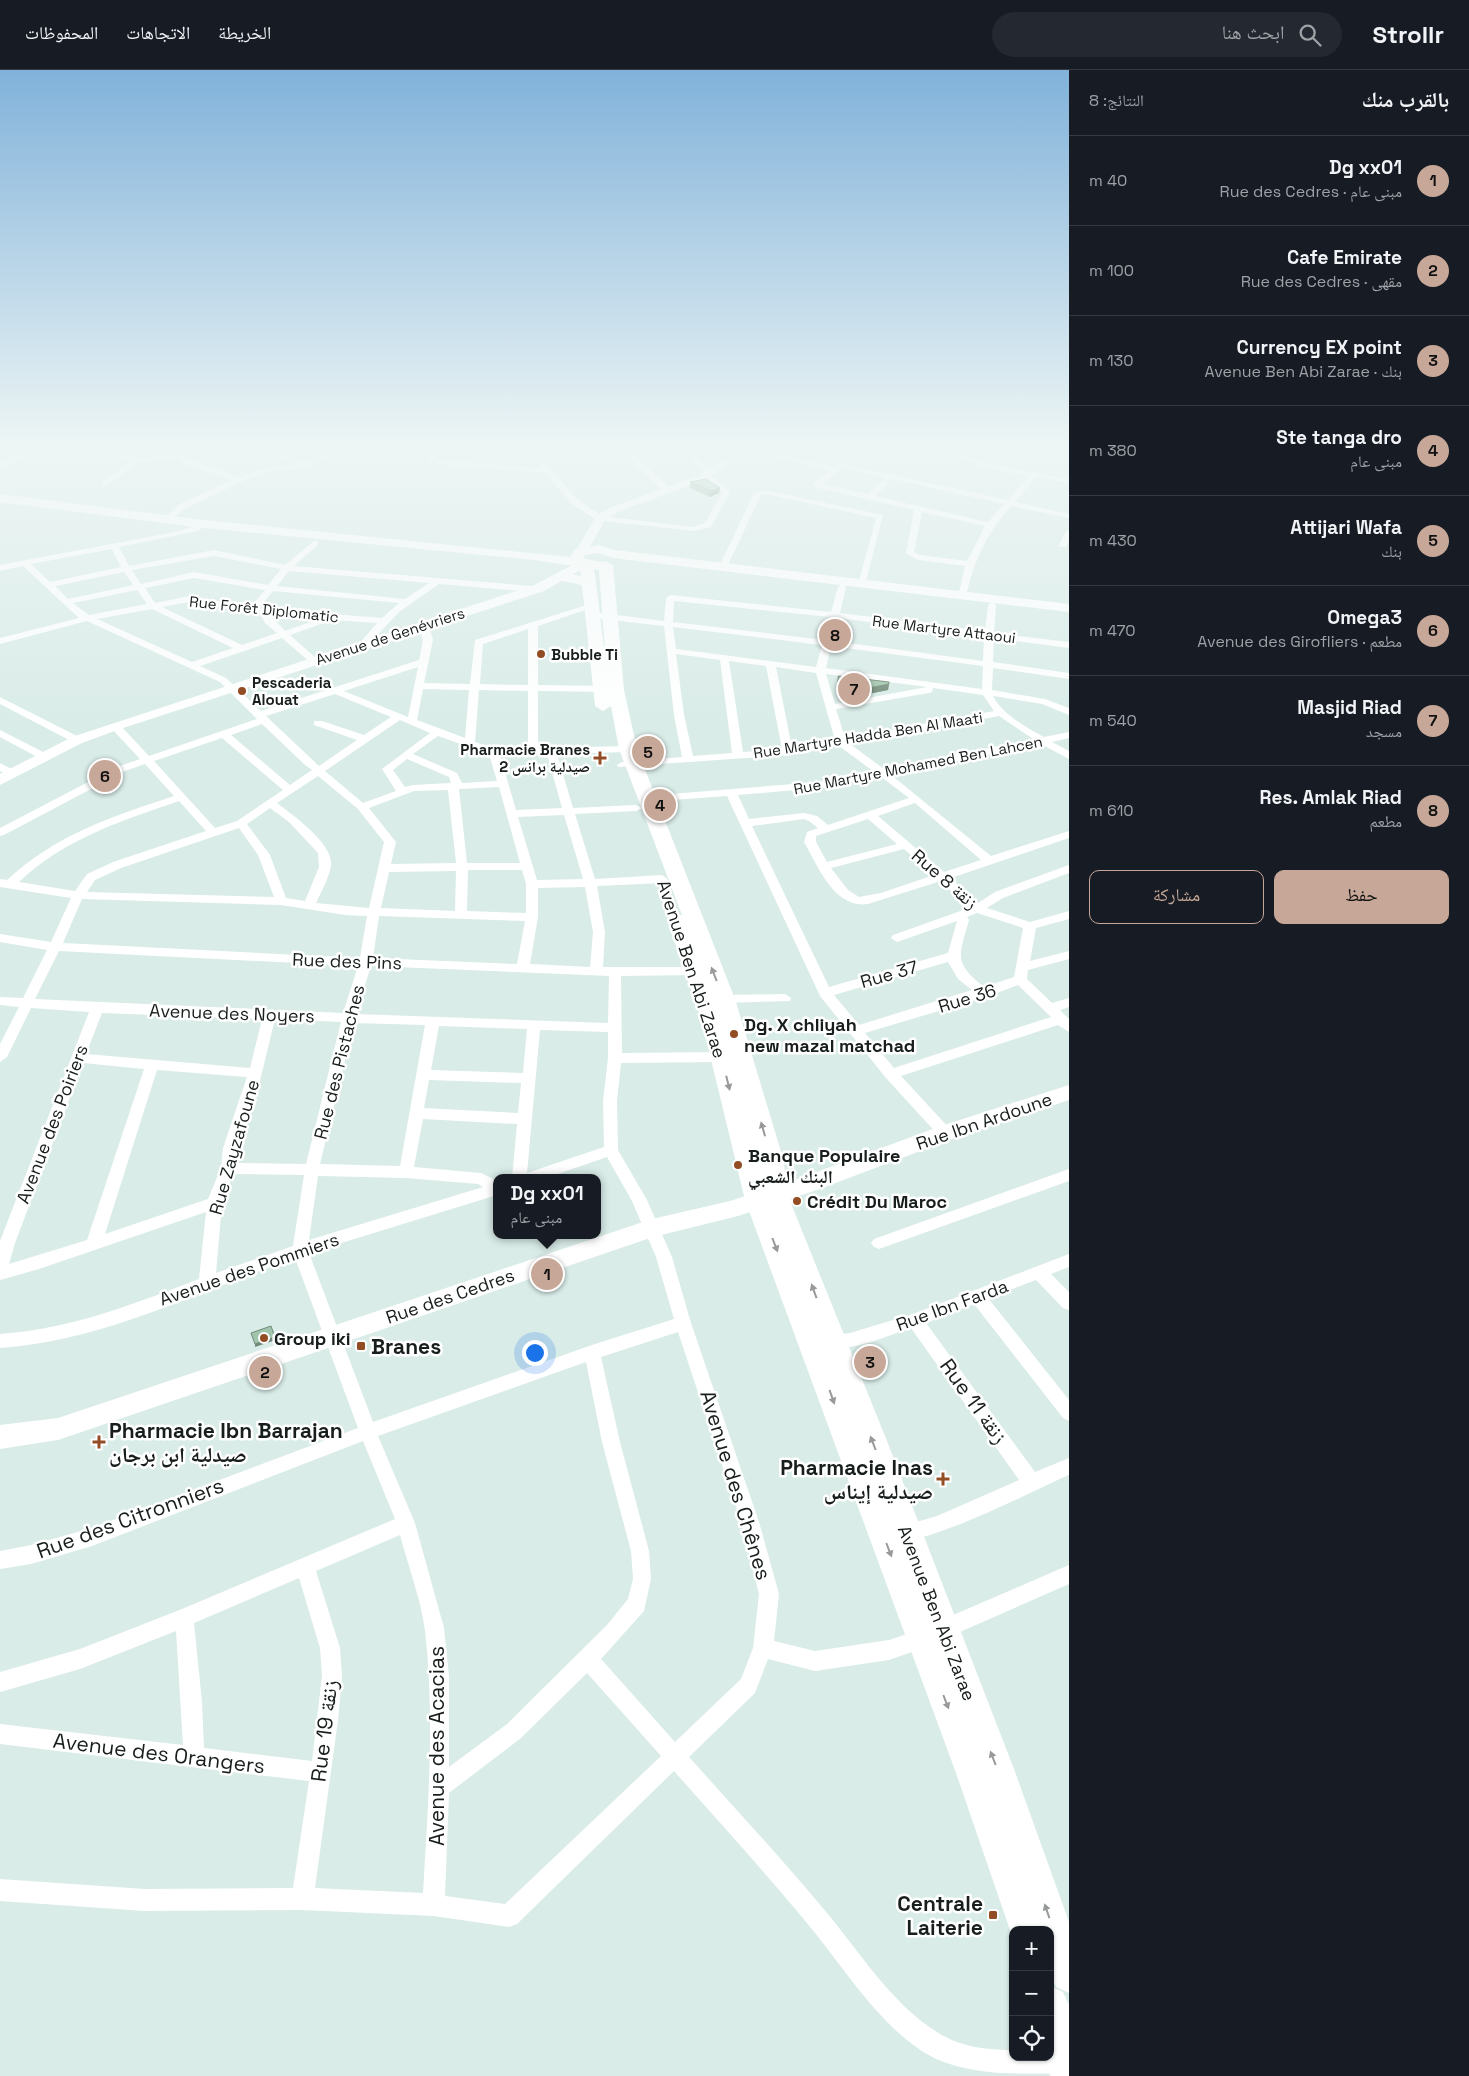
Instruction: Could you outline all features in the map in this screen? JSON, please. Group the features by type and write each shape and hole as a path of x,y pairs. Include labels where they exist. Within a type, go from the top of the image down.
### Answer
{"main road":[{"path":"385,543 583,563 610,558 723,567 1069,608"},
{"path":"408,543 583,563"},
{"path":"610,558 1069,613"},
{"name":"Avenue Ben Abi Zarae","path":"599,612 610,558"},
{"path":"562,577 583,563"},
{"name":"Avenue Ben Abi Zarae","path":"583,563 599,612 608,689 606,720 625,757 641,804 662,879 712,1018 722,1057 767,1197 933,1634 1021,1835 1069,1974"},
{"name":"Avenue Ben Abi Zarae","path":"641,804 724,999 768,1148 767,1197 832,1341 873,1441 906,1533 976,1782 1027,1926"},
{"path":"1053,2016 1067,2068"}],"street":[{"path":"48,585 127,570 180,543"},
{"path":"252,610 287,568 315,543"},
{"path":"583,563 589,543"},
{"path":"597,543 610,558"},
{"path":"723,567 735,543"},
{"path":"862,584 873,543"},
{"path":"911,543 909,550 911,555 970,564"},
{"path":"962,596 970,564 981,543"},
{"path":"114,545 127,570 153,606 240,648"},
{"path":"0,568 114,545 176,546 287,568 533,589"},
{"name":"Rue des Pistaches","path":"25,563 66,602 88,618 223,680 308,762 319,769 362,807 390,842 386,868 374,912 366,961 349,1016 312,1169 300,1249"},
{"path":"66,602 194,575 269,588 404,601"},
{"name":"Avenue de Genévriers","path":"4,773 77,740 115,726 424,626 533,589 562,577"},
{"path":"362,646 382,621 404,601 436,582"},
{"path":"842,587 820,671 841,742 917,799 990,861"},
{"name":"Rue Martyre Attaoui","path":"668,624 670,598 836,615 1069,645"},
{"name":"Rue Forêt Diplomatic","path":"0,641 88,618 196,600 263,612 382,621"},
{"name":"Rue Martyre Hadda Ben Al Maati","path":"992,605 987,693 991,702 1001,713"},
{"path":"263,612 268,620 286,634 314,661"},
{"path":"470,744 478,642 533,626 599,612 668,624 827,642 1069,676"},
{"path":"192,665 331,618"},
{"path":"668,624 679,715 688,760"},
{"path":"412,722 428,640 424,626"},
{"path":"533,626 533,750"},
{"path":"672,651 1038,700 1069,712"},
{"path":"724,658 738,756"},
{"path":"0,834 121,769 336,691 424,662"},
{"path":"770,664 788,752"},
{"path":"418,686 608,689"},
{"path":"832,708 942,688"},
{"path":"336,691 398,717 494,752 501,784 532,884 532,917 523,968"},
{"path":"0,700 77,740"},
{"path":"0,714 14,707"},
{"path":"1001,713 1069,756"},
{"name":"Rue Martyre Hadda Ben Al Maati","path":"494,752 533,750 688,760 788,752 1001,713"},
{"path":"0,1057 55,947 78,895 91,877 241,823 398,717"},
{"path":"318,723 365,739"},
{"path":"115,726 214,833"},
{"path":"402,791 387,772 390,767 437,732"},
{"path":"0,733 45,756"},
{"path":"223,733 289,790"},
{"name":"Rue Martyre Mohamed Ben Lahcen","path":"511,814 568,812 802,788 1069,735"},
{"path":"551,751 590,884 599,932 596,971"},
{"path":"406,755 453,775 462,867 461,914"},
{"path":"362,807 413,788 501,784"},
{"path":"732,794 825,992 890,1074 945,1133"},
{"path":"5,884 40,856 67,839 181,797"},
{"path":"917,799 826,828 809,837 841,891 859,901 885,896 1069,834"},
{"path":"271,804 294,820 324,852 325,867 309,905"},
{"name":"Rue 8 زنقة","path":"870,815 943,877 977,909 1030,926"},
{"path":"746,823 804,816 813,818 826,828"},
{"path":"241,823 264,855 281,901"},
{"path":"825,866 906,846"},
{"path":"386,868 527,866"},
{"path":"897,938 977,909 999,895 1069,869"},
{"path":"532,884 590,884 662,879"},
{"path":"5,884 78,895 281,901 345,911 532,917"},
{"path":"1065,1023 1050,1009 1020,974 1030,926 1069,915"},
{"path":"963,920 953,956 957,970 984,993"},
{"name":"Rue des Pins","path":"0,938 55,947 188,955 615,972 695,971"},
{"name":"Rue 36","path":"856,1031 984,993 1020,974 1069,955"},
{"name":"Rue 37","path":"825,992 953,956"},
{"path":"540,1174 611,1150 610,1101 615,1058 613,1028 615,972"},
{"path":"724,999 786,998"},
{"name":"Avenue des Noyers","path":"0,1001 26,1005 349,1016 534,1026 613,1028"},
{"path":"1050,1009 1069,1002"},
{"name":"Avenue des Poiriers","path":"0,1268 7,1243 97,1008"},
{"name":"Rue Zayzafoune","path":"207,1282 214,1203 228,1168 230,1148 255,1073 270,1014"},
{"path":"406,1172 433,1020"},
{"path":"890,1074 1065,1023"},
{"path":"519,1174 534,1026"},
{"path":"615,1058 722,1057"},
{"path":"78,1058 255,1073"},
{"path":"94,1243 152,1065"},
{"path":"424,1075 529,1078"},
{"name":"Rue Ibn Ardoune","path":"767,1197 818,1181 945,1133 1069,1092"},
{"path":"418,1113 526,1119"},
{"name":"Avenue des Chênes","path":"434,1905 509,1916 748,1686 763,1648 767,1626 769,1594 750,1522 683,1323 664,1257 652,1228 611,1150"},
{"path":"228,1168 406,1172 480,1179 493,1186"},
{"path":"879,1243 1069,1175"},
{"name":"Avenue des Pommiers","path":"0,1341 32,1339 78,1328 300,1249 493,1189"},
{"name":"Rue des Cedres","path":"0,1437 58,1430 652,1228 730,1210 767,1197"},
{"path":"0,1273 39,1263 214,1203"},
{"path":"300,1249 321,1301 331,1336"},
{"name":"Rue Ibn Farda","path":"832,1341 850,1340 915,1320 1069,1260"},
{"path":"1039,1272 1069,1303"},
{"path":"977,1296 1069,1413"},
{"name":"Rue 11 زنقة","path":"915,1320 1032,1483"},
{"name":"Rue des Citronniers","path":"0,1560 23,1557 91,1538 204,1492 368,1432 592,1352 683,1323"},
{"name":"Avenue des Acacias","path":"331,1336 406,1524 434,1628 439,1676 439,1788 434,1905"},
{"path":"439,1788 514,1731 588,1659 637,1604 642,1579 640,1551 611,1442 592,1352"},
{"path":"906,1533 939,1524 1069,1466"},
{"path":"0,1682 80,1659 184,1618 406,1524"},
{"name":"Rue 19 زنقة","path":"302,1900 330,1703 332,1676 330,1648 319,1605 305,1566"},
{"path":"763,1648 815,1661 889,1650 933,1634 1069,1574"},
{"path":"184,1618 192,1702 194,1758"},
{"path":"588,1659 894,2010 918,2034 944,2050 988,2062 1067,2068"},
{"name":"Avenue des Orangers","path":"0,1734 319,1772"},
{"path":"0,1890 145,1900 302,1900 434,1905"}],"building":[{"path":"838,676 889,682 889,684 844,693"},
{"name":"Group iki","path":"271,1326 275,1337 255,1344 251,1333"}],"place":[{"name":"Res. Amlak Riad","path":"835,635"},
{"name":"Bubble Ti","path":"541,654"},
{"name":"Masjid Riad","path":"854,689"},
{"name":"Pescaderia Alouat","path":"242,691"},
{"name":"Attijari Wafa","path":"648,752"},
{"name":"Pharmacie Branes 2 صيدلية برانس","path":"600,758"},
{"name":"Omega3","path":"105,776"},
{"name":"Ste tanga dro","path":"660,805"},
{"name":"Dg. X chliyah new mazal matchad","path":"734,1034"},
{"name":"Banque Populaire البنك الشعبي","path":"738,1165"},
{"name":"Crédit Du Maroc","path":"797,1201"},
{"name":"Dg xx01","path":"547,1274"},
{"name":"Group iki","path":"264,1338"},
{"name":"Branes","path":"361,1346"},
{"name":"Currency EX point","path":"870,1362"},
{"name":"Cafe Emirate","path":"265,1372"},
{"name":"Pharmacie Ibn Barrajan صيدلية ابن برجان","path":"99,1442"},
{"name":"Pharmacie Inas صيدلية إيناس","path":"943,1479"},
{"name":"Centrale Laiterie","path":"993,1915"}]}
